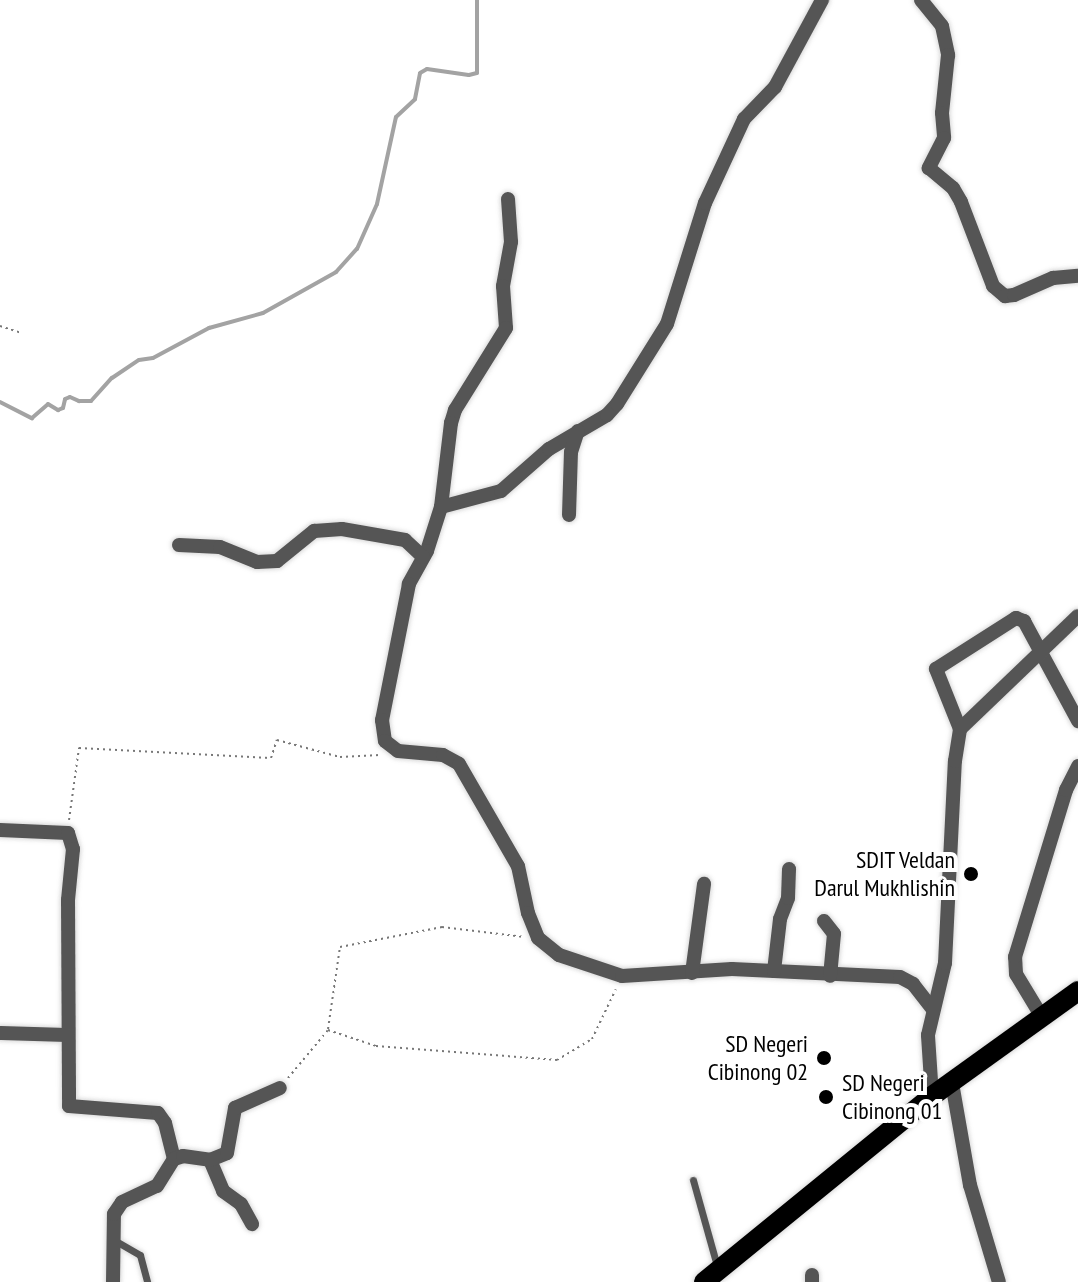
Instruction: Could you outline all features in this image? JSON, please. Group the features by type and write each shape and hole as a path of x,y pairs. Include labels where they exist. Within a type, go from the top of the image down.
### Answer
{"main road":[{"path":"716,1278 932,1096 1078,991"}],"street":[{"path":"441,507 495,494 549,449 613,410 667,324 705,203 739,127 775,87 822,0"},
{"path":"921,0 942,26 948,55 942,113 944,138 929,168 934,176 953,188 961,202 993,286 1005,296 1014,295 1053,278 1078,276"},
{"path":"508,199 511,242 503,286 506,328 455,410 447,439 441,507 423,557 409,584 382,720 385,741 391,748 443,755 459,764 518,866 528,913 538,938 559,955 622,976 732,969 906,979 920,991 933,1010"},
{"path":"569,515 571,452 578,431"},
{"path":"179,545 220,547 257,562 277,561 302,538 328,529 405,540 423,557"},
{"path":"960,729 1078,616"},
{"path":"932,1096 927,1060 933,1010 945,963 955,761 960,729 935,674 940,664 1016,618 1024,621 1038,652 1078,721"},
{"path":"1042,1017 1016,974 1015,957 1066,790 1078,766"},
{"path":"0,830 68,833 73,849 68,900 69,1106 158,1113 165,1123 174,1159"},
{"path":"774,971 780,919 788,898 789,869"},
{"path":"692,973 704,884"},
{"path":"824,921 834,934 830,976"},
{"path":"0,1033 68,1035"},
{"path":"952,1083 970,1185 999,1282"},
{"path":"113,1282 114,1214 122,1202 157,1186 174,1159 183,1156 210,1160 227,1153 235,1108 280,1088"},
{"path":"210,1160 223,1191 244,1208 252,1224"}],"lane":[{"path":"693,1180 716,1278"},
{"path":"114,1240 140,1255 147,1282"}],"path":[{"path":"0,326 22,333"},
{"path":"68,833 79,748 271,758 277,740 340,757 382,755 391,748"},
{"path":"280,1088 328,1030 340,947 442,927 538,938"},
{"path":"328,1030 376,1046 557,1060 592,1039 622,976"}],"waterway":[{"path":"0,402 32,418 48,404 58,410 63,408 65,399 70,397 91,401 112,378 139,360 153,358 209,328 263,313 336,272 357,249 377,204 396,117 415,99 420,73 427,69 469,75 477,73 477,0"}],"place":[{"name":"SDIT Veldan Darul Mukhlishin","path":"971,874"},
{"name":"SD Negeri Cibinong 02","path":"824,1058"},
{"name":"SD Negeri Cibinong 01","path":"826,1097"}]}
